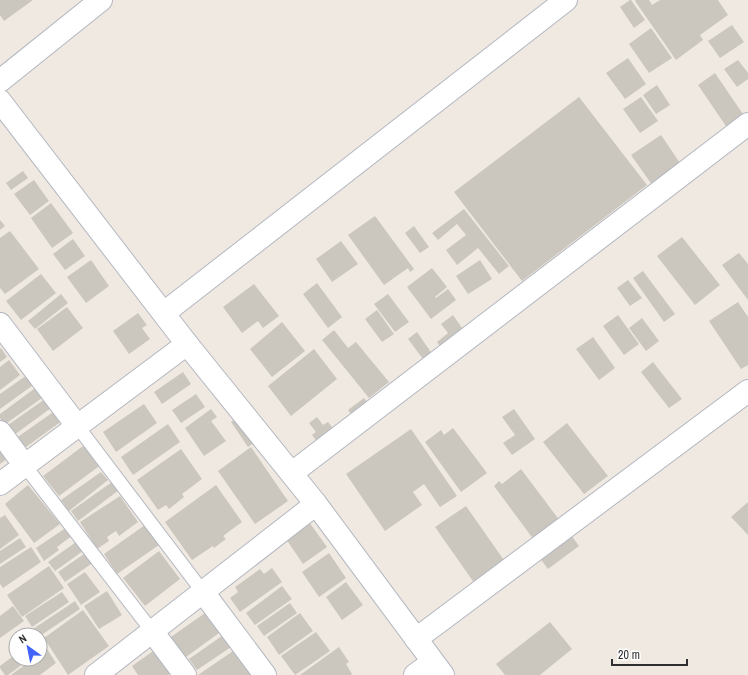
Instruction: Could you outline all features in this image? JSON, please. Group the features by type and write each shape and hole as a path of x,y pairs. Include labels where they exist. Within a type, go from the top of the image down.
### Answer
{"street":[{"path":"0,81 101,0"},
{"path":"164,313 566,0"},
{"path":"0,101 187,344 316,504 438,668 415,675"},
{"path":"292,473 748,124"},
{"path":"0,324 78,427"},
{"path":"0,484 187,344"},
{"path":"416,639 748,391"},
{"path":"0,432 25,466"},
{"path":"96,675 316,504"},
{"path":"203,592 266,675"},
{"path":"152,631 185,675"}],"lane":[{"path":"78,427 203,592"},
{"path":"25,466 152,631"}],"building":[{"path":"0,0 33,0 4,21 0,15"},
{"path":"630,0 645,20 634,28 620,7"},
{"path":"649,0 652,5 660,0 718,0 728,15 700,35 703,40 676,60 635,1"},
{"path":"732,25 744,42 720,58 708,41"},
{"path":"651,28 672,58 649,73 629,44"},
{"path":"628,58 646,84 625,99 606,73"},
{"path":"738,60 748,73 748,79 737,87 724,69"},
{"path":"715,73 747,120 730,132 698,85"},
{"path":"657,85 670,105 656,114 643,95"},
{"path":"579,97 647,185 522,281 454,192"},
{"path":"641,97 658,121 640,133 623,109"},
{"path":"661,135 684,169 655,189 631,155"},
{"path":"23,171 28,178 11,190 6,183"},
{"path":"34,180 49,201 30,215 14,194"},
{"path":"51,203 73,233 52,248 31,218"},
{"path":"464,209 509,266 499,274 478,248 457,265 446,250 466,235 457,224 438,240 432,233"},
{"path":"375,216 414,269 410,272 408,268 384,285 348,235"},
{"path":"0,220 5,226 0,230"},
{"path":"414,226 429,247 420,253 405,233"},
{"path":"10,231 39,269 5,294 0,288 0,238"},
{"path":"682,237 720,285 695,305 657,256"},
{"path":"73,239 85,256 65,270 53,254"},
{"path":"341,241 358,264 332,282 316,259"},
{"path":"739,253 748,264 748,300 722,265"},
{"path":"91,260 109,286 86,303 67,277"},
{"path":"480,260 492,279 468,294 456,276"},
{"path":"432,268 447,287 435,297 436,298 448,289 456,300 431,319 407,287"},
{"path":"643,271 675,314 664,322 633,278"},
{"path":"41,274 56,293 21,320 6,301"},
{"path":"628,280 642,298 630,306 617,288"},
{"path":"317,283 342,317 328,328 303,294"},
{"path":"254,284 279,316 263,328 258,321 242,333 223,307"},
{"path":"61,294 68,303 35,329 28,321"},
{"path":"388,294 409,322 395,332 374,304"},
{"path":"738,302 748,317 748,365 741,369 709,321"},
{"path":"67,307 83,328 53,351 37,329"},
{"path":"377,310 394,334 382,342 365,319"},
{"path":"138,313 147,325 142,328 150,339 129,354 113,331"},
{"path":"453,315 467,335 444,352 437,342 448,333 441,324"},
{"path":"618,315 639,344 624,355 603,326"},
{"path":"642,318 659,341 646,351 629,328"},
{"path":"282,322 305,351 272,377 250,349"},
{"path":"334,330 348,348 356,342 389,382 369,398 322,340"},
{"path":"417,332 435,358 423,366 420,361 423,359 408,339"},
{"path":"593,337 615,368 599,380 576,349"},
{"path":"1,348 7,357 0,362 0,349"},
{"path":"314,349 337,379 291,416 268,386"},
{"path":"9,360 20,375 0,390 0,367"},
{"path":"653,362 682,399 669,408 641,372"},
{"path":"183,372 191,384 162,404 154,392"},
{"path":"30,373 36,383 0,409 0,394"},
{"path":"38,386 49,393 4,425 0,418 0,414"},
{"path":"196,394 205,407 181,423 172,410"},
{"path":"364,398 371,407 355,419 348,410"},
{"path":"45,399 51,408 14,435 8,425"},
{"path":"144,404 157,423 116,452 103,432"},
{"path":"59,408 66,418 19,452 12,441"},
{"path":"211,409 217,417 211,421 226,441 204,456 185,428"},
{"path":"514,409 535,439 512,455 503,443 515,435 502,417"},
{"path":"238,417 255,442 248,447 231,422"},
{"path":"317,417 323,425 328,422 336,432 319,444 312,435 316,432 309,423"},
{"path":"567,423 608,476 584,494 543,442"},
{"path":"168,424 180,442 133,475 121,457"},
{"path":"453,428 487,473 461,492 425,442 441,430 444,435"},
{"path":"411,429 457,496 440,507 424,484 413,492 422,505 385,531 346,474"},
{"path":"0,442 11,456 0,464"},
{"path":"87,443 102,464 59,496 43,476"},
{"path":"251,447 288,501 255,524 218,471"},
{"path":"181,449 202,479 182,494 184,497 169,509 166,505 158,510 137,480"},
{"path":"521,469 560,521 534,540 494,486 499,481 502,484"},
{"path":"101,472 108,480 69,511 61,500"},
{"path":"112,482 119,490 78,521 71,511"},
{"path":"28,485 60,524 34,543 5,504"},
{"path":"216,485 242,522 223,536 226,539 214,548 213,546 192,560 165,522"},
{"path":"120,496 138,522 119,536 116,531 107,537 109,541 97,549 80,522"},
{"path":"748,502 748,535 731,517"},
{"path":"466,506 515,576 484,597 435,527"},
{"path":"5,515 19,535 0,549 0,518"},
{"path":"309,522 327,547 303,564 286,539"},
{"path":"145,525 159,545 117,574 104,554"},
{"path":"564,525 579,546 548,569 533,549"},
{"path":"67,527 73,535 57,547 59,550 44,561 36,548"},
{"path":"20,538 26,547 0,564 0,551"},
{"path":"76,542 83,551 55,571 48,562"},
{"path":"31,547 41,562 3,588 0,584 0,567"},
{"path":"159,551 180,579 145,606 123,578"},
{"path":"87,552 94,562 65,582 58,572"},
{"path":"329,553 346,578 319,597 302,572"},
{"path":"49,566 64,588 22,617 7,595"},
{"path":"272,568 282,582 240,612 230,598 238,592 235,587 260,569 264,574"},
{"path":"85,572 100,592 81,605 67,584"},
{"path":"346,582 363,605 342,620 326,597"},
{"path":"282,586 292,599 255,625 246,613"},
{"path":"107,591 122,615 99,629 84,606"},
{"path":"62,592 69,602 32,627 25,616"},
{"path":"75,601 80,609 48,631 48,627 36,627"},
{"path":"290,603 297,613 264,636 257,626"},
{"path":"13,606 24,621 16,627 8,627 8,632 0,638 0,616"},
{"path":"212,608 226,628 186,657 171,637"},
{"path":"83,610 109,646 68,675 48,644 48,635"},
{"path":"300,613 313,631 279,655 267,637"},
{"path":"550,622 572,649 540,675 505,675 496,664"},
{"path":"229,631 237,643 197,670 189,659"},
{"path":"316,632 330,651 295,675 281,656"},
{"path":"159,647 176,669 168,675 138,675 132,666"},
{"path":"239,647 260,675 198,675"},
{"path":"339,647 349,662 346,664 352,674 351,675 300,675"},
{"path":"48,651 56,663 40,675 11,675 22,667 48,667"},
{"path":"8,660 8,667 19,667 8,675 5,675 0,666"}]}
